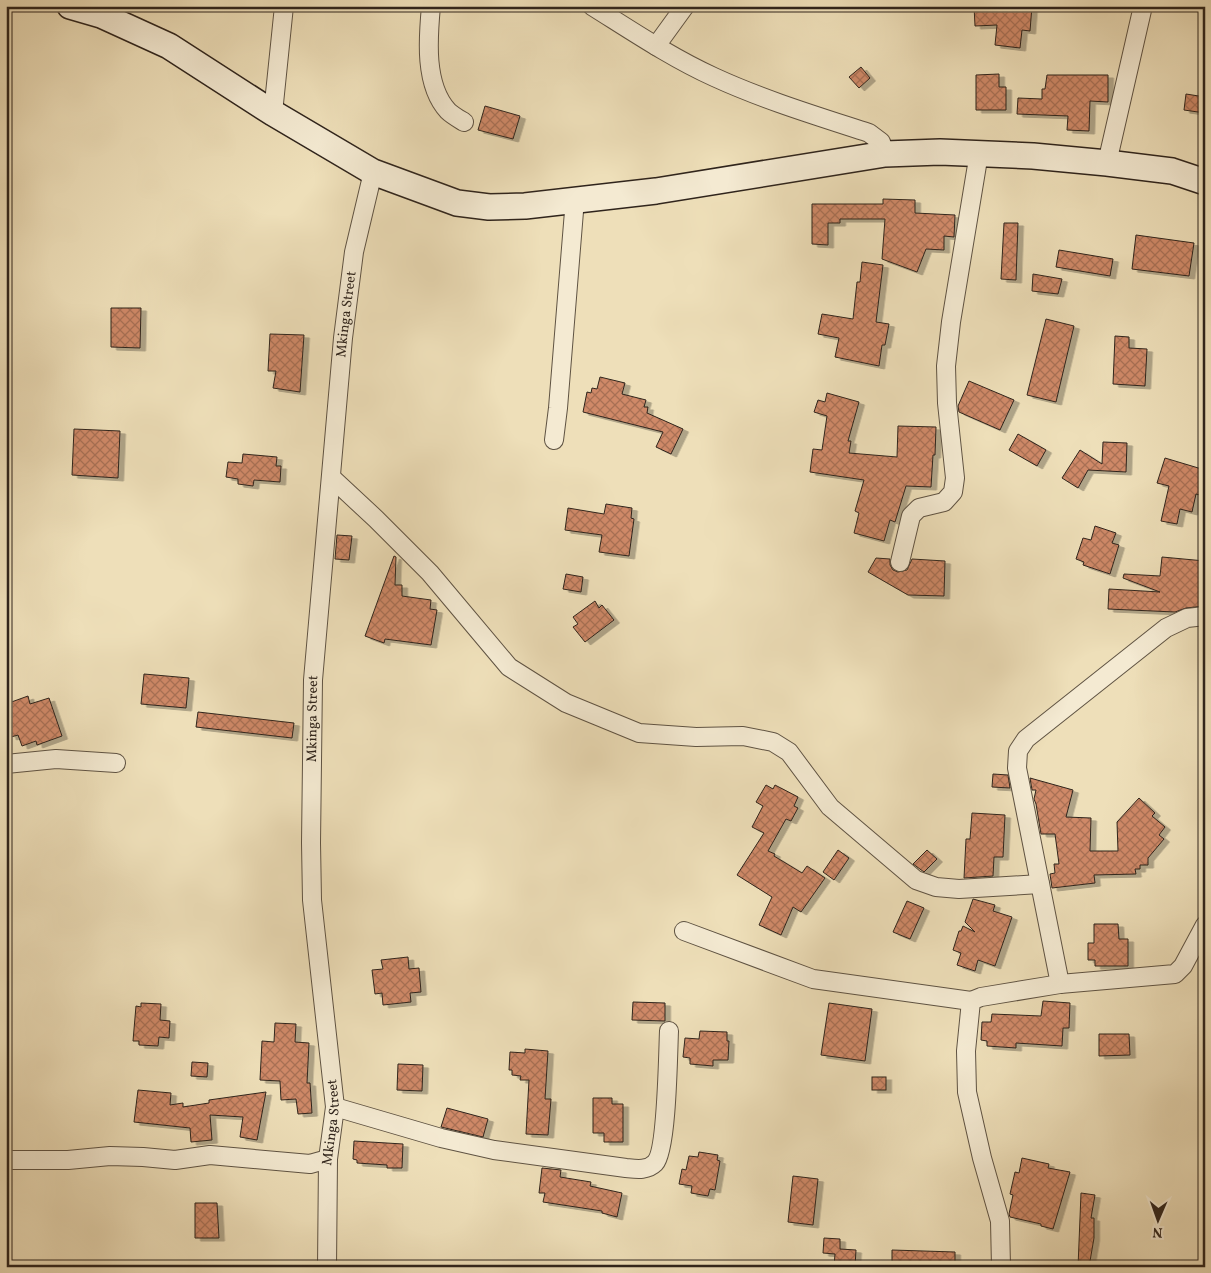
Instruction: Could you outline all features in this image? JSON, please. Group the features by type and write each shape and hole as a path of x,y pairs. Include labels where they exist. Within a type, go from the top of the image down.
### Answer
{"street":[{"path":"70,6 101,15 169,46 273,112 373,172 457,204 489,207 525,206 656,191 885,154 940,152 979,153 1107,163 1172,171 1205,182"},
{"path":"273,112 284,6"},
{"path":"431,6 429,51 434,89 448,111 464,122"},
{"path":"592,6 656,46 713,77 762,98 869,133 881,142 885,154"},
{"path":"656,46 685,6"},
{"path":"1107,163 1143,6"},
{"path":"900,562 911,516 919,508 944,502 953,492 954,478 947,403 946,366 951,322 979,153"},
{"name":"Mkinga Street","path":"327,1267 328,1159 335,1107 312,900 313,680 343,338 354,252 373,172"},
{"path":"554,440 575,200"},
{"path":"332,478 430,573 509,667 566,703 639,733 696,738 743,736 773,742 789,752 830,807 916,880 936,887 959,889 1040,884"},
{"path":"1060,984 1017,768 1018,751 1026,739 1166,628 1187,618 1205,616"},
{"path":"6,764 56,759 116,763"},
{"path":"684,931 813,979 971,1001 981,997 1060,984 1175,974 1183,966 1205,925"},
{"path":"971,1001 966,1051 967,1092 982,1158 1000,1221 1001,1267"},
{"path":"335,1107 441,1138 494,1150 639,1170 648,1168 657,1162 662,1143 669,1031"},
{"path":"6,1160 68,1160 110,1156 175,1160 210,1155 310,1164 328,1159"}],"building":[{"path":"974,6 1032,6 1030,31 1022,30 1020,48 995,45 997,25 975,26"},
{"path":"861,67 870,78 859,88 849,77"},
{"path":"999,74 999,87 1006,87 1006,110 976,110 976,75"},
{"path":"1047,75 1108,75 1108,102 1090,101 1089,131 1067,130 1068,116 1017,114 1018,98 1042,99 1042,89 1045,89"},
{"path":"1186,94 1205,97 1205,113 1184,110"},
{"path":"485,106 520,116 513,139 478,130"},
{"path":"883,199 915,200 915,213 955,215 954,237 944,236 944,250 926,249 917,272 882,259 885,219 840,219 840,223 828,223 828,245 812,244 812,204 883,204"},
{"path":"1004,223 1018,223 1016,280 1001,279"},
{"path":"1136,235 1194,243 1189,276 1132,269"},
{"path":"1059,250 1113,259 1110,276 1056,267"},
{"path":"862,262 883,265 876,322 889,324 885,345 882,345 879,366 835,357 839,338 818,334 822,314 853,319 857,282 860,282"},
{"path":"1033,274 1062,279 1058,294 1032,291"},
{"path":"111,308 141,308 140,348 111,347"},
{"path":"1046,319 1074,326 1056,402 1027,395"},
{"path":"270,334 304,335 300,392 273,388 276,371 268,371"},
{"path":"1115,336 1129,337 1129,348 1147,349 1145,386 1113,384"},
{"path":"600,377 625,383 622,394 646,400 644,407 648,407 647,413 683,429 671,454 656,447 663,432 583,412 587,392 591,393 592,388 597,389"},
{"path":"969,381 1014,400 1000,430 959,412 958,406"},
{"path":"827,393 859,402 848,441 851,441 849,453 897,457 898,426 936,427 931,487 906,486 895,522 890,520 884,541 854,533 859,513 855,511 864,480 810,472 813,449 822,450 827,416 814,412 818,400 825,402"},
{"path":"74,429 120,431 118,478 72,475"},
{"path":"1018,434 1046,450 1037,466 1009,450"},
{"path":"1103,442 1127,443 1126,472 1088,470 1078,488 1062,478 1080,450 1102,464"},
{"path":"243,454 277,457 276,466 281,466 280,482 254,480 253,486 238,484 238,479 226,477 228,462 242,463"},
{"path":"1165,458 1205,470 1205,479 1200,495 1196,494 1192,512 1180,509 1177,524 1161,521 1169,486 1157,483"},
{"path":"606,504 632,508 631,518 634,519 629,556 599,552 602,535 565,530 568,508 604,514"},
{"path":"1095,526 1116,533 1112,543 1119,545 1110,574 1083,565 1084,562 1076,559 1083,538 1091,540"},
{"path":"337,535 352,536 349,560 335,559"},
{"path":"394,556 396,557 395,585 402,585 402,596 431,600 430,609 437,610 431,645 385,639 384,643 365,636"},
{"path":"1162,557 1205,561 1205,606 1186,608 1175,612 1108,609 1109,589 1160,592 1123,578 1124,574 1160,576"},
{"path":"876,558 890,559 890,565 893,570 898,572 907,570 912,559 945,561 944,596 908,595 868,572"},
{"path":"566,574 583,577 581,592 563,589"},
{"path":"595,601 599,608 602,605 614,620 585,642 573,627 578,624 573,617"},
{"path":"144,674 189,678 186,708 141,704"},
{"path":"28,696 30,704 49,698 62,736 37,745 36,741 22,746 18,735 11,737 6,724 6,704"},
{"path":"198,712 294,723 292,738 196,727"},
{"path":"993,774 1008,775 1010,788 992,787"},
{"path":"1030,778 1073,790 1066,817 1091,818 1090,851 1118,851 1117,822 1139,798 1155,813 1152,816 1165,827 1159,835 1164,839 1148,858 1148,865 1140,865 1140,869 1135,869 1136,874 1094,875 1095,883 1052,888 1050,874 1055,873 1054,864 1059,864 1055,834 1041,834 1034,799 1036,790 1032,790"},
{"path":"766,785 773,789 775,785 798,797 794,806 798,808 791,821 786,819 768,851 802,873 807,866 825,878 801,912 793,907 781,935 759,925 772,897 737,875 764,833 752,827 763,806 756,802"},
{"path":"972,813 1005,815 1003,857 994,857 993,876 964,878 966,839 970,839"},
{"path":"838,850 849,858 834,880 823,872"},
{"path":"927,850 937,859 924,872 913,864"},
{"path":"973,899 995,905 993,911 1012,917 995,966 978,960 975,971 957,965 961,953 953,950 959,931 961,931 963,926 975,932 965,922"},
{"path":"907,901 924,908 910,939 893,932"},
{"path":"1094,924 1118,924 1119,939 1128,939 1128,966 1095,966 1095,960 1088,960 1088,943 1094,943"},
{"path":"408,957 409,969 419,968 421,992 410,993 411,1002 383,1005 382,993 375,994 372,970 383,969 381,960"},
{"path":"1043,1001 1070,1003 1069,1028 1063,1028 1062,1046 1016,1043 1016,1048 987,1046 987,1041 981,1040 982,1022 991,1022 992,1014 1041,1016"},
{"path":"633,1002 665,1003 665,1021 632,1020"},
{"path":"141,1003 161,1004 160,1020 170,1021 169,1038 159,1037 158,1046 139,1045 139,1041 133,1041 136,1006 141,1007"},
{"path":"829,1003 872,1009 865,1061 821,1055"},
{"path":"275,1023 296,1024 295,1042 309,1043 307,1083 310,1083 312,1113 298,1114 296,1099 281,1100 280,1081 260,1080 262,1041 274,1042"},
{"path":"700,1031 727,1032 727,1041 729,1041 728,1060 713,1060 713,1066 690,1064 690,1058 683,1057 685,1038 699,1039"},
{"path":"1099,1034 1129,1034 1130,1055 1099,1056"},
{"path":"525,1049 548,1051 545,1099 551,1099 548,1135 526,1134 529,1080 520,1080 521,1076 512,1075 512,1070 509,1070 510,1052 525,1053"},
{"path":"192,1062 208,1063 207,1077 191,1076"},
{"path":"398,1064 423,1065 422,1091 397,1090"},
{"path":"872,1077 886,1077 886,1090 872,1090"},
{"path":"138,1090 171,1093 170,1105 183,1103 183,1107 209,1103 209,1100 266,1092 257,1140 240,1137 243,1117 210,1115 212,1140 191,1142 190,1128 134,1122"},
{"path":"593,1098 612,1098 612,1104 623,1104 623,1142 604,1142 604,1133 593,1133"},
{"path":"447,1108 488,1119 483,1137 441,1127"},
{"path":"354,1141 403,1144 402,1168 387,1168 387,1165 357,1163 357,1160 353,1159"},
{"path":"699,1152 718,1155 717,1160 720,1161 715,1190 710,1189 708,1196 691,1193 692,1186 679,1184 682,1169 686,1170 689,1156 698,1157"},
{"path":"1022,1158 1049,1164 1048,1168 1070,1172 1053,1229 1041,1226 1041,1224 1010,1217 1013,1195 1010,1194 1015,1172 1019,1173"},
{"path":"542,1168 561,1170 560,1177 591,1182 590,1186 622,1193 617,1217 602,1213 602,1211 543,1202 545,1193 539,1193"},
{"path":"793,1176 818,1179 813,1225 788,1222"},
{"path":"1081,1193 1095,1195 1091,1218 1094,1218 1094,1238 1089,1267 1078,1267"},
{"path":"195,1203 217,1203 219,1238 195,1238"},
{"path":"824,1238 840,1239 840,1249 856,1250 855,1267 834,1267 835,1254 823,1253"},
{"path":"892,1250 955,1252 955,1267 892,1267"}]}
